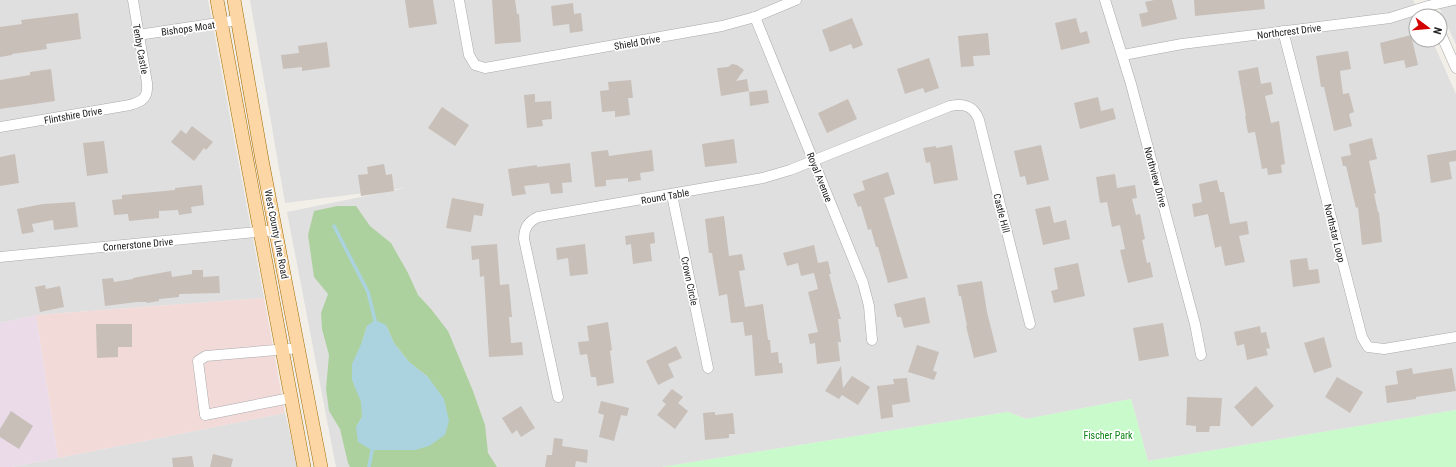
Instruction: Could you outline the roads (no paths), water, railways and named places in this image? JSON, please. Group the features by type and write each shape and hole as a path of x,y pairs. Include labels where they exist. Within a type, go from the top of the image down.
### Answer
{"main road":[{"name":"West County Line Road","path":"217,0 304,467"},
{"name":"West County Line Road","path":"234,0 262,160 321,467"}],"street":[{"name":"Tenby Castle","path":"133,0 147,83 145,98"},
{"name":"Shield Drive","path":"459,0 469,55 474,65 485,68 704,30 755,17 796,0"},
{"name":"Northview Drive","path":"1105,0 1123,55 1195,324 1201,355"},
{"name":"Northcrest Drive","path":"1123,55 1182,44 1390,18 1427,3 1454,0"},
{"name":"Royal Avenue","path":"755,17 863,283 869,306 872,340"},
{"name":"Bishops Moat","path":"138,35 221,24 238,20"},
{"name":"Northstar Loop","path":"1282,31 1362,337 1368,347 1384,349 1456,337"},
{"path":"1447,48 1456,68"},
{"name":"Flintshire Drive","path":"0,127 140,102 145,98"},
{"name":"Round Table","path":"558,397 524,239 524,233 532,220 538,217 672,195 763,178 790,170 950,106 962,104 968,106"},
{"name":"Castle Hill","path":"968,106 974,110 979,120 1030,324"},
{"name":"Crown Circle","path":"672,195 708,368"},
{"name":"Cornerstone Drive","path":"0,257 261,233 276,230"},
{"path":"290,398 205,416 198,361 206,356 299,348"}],"water":[{"path":"375,320 386,325 394,343 409,362 428,377 444,399 449,421 445,435 429,446 415,450 372,450 358,442 356,427 362,417 361,402 352,380 352,364 362,342 367,326"}],"waterway":[{"path":"334,226 368,292 376,324"},
{"path":"369,467 373,445"}],"park label":[{"name":"Fischer Park","path":"1108,435"}]}
